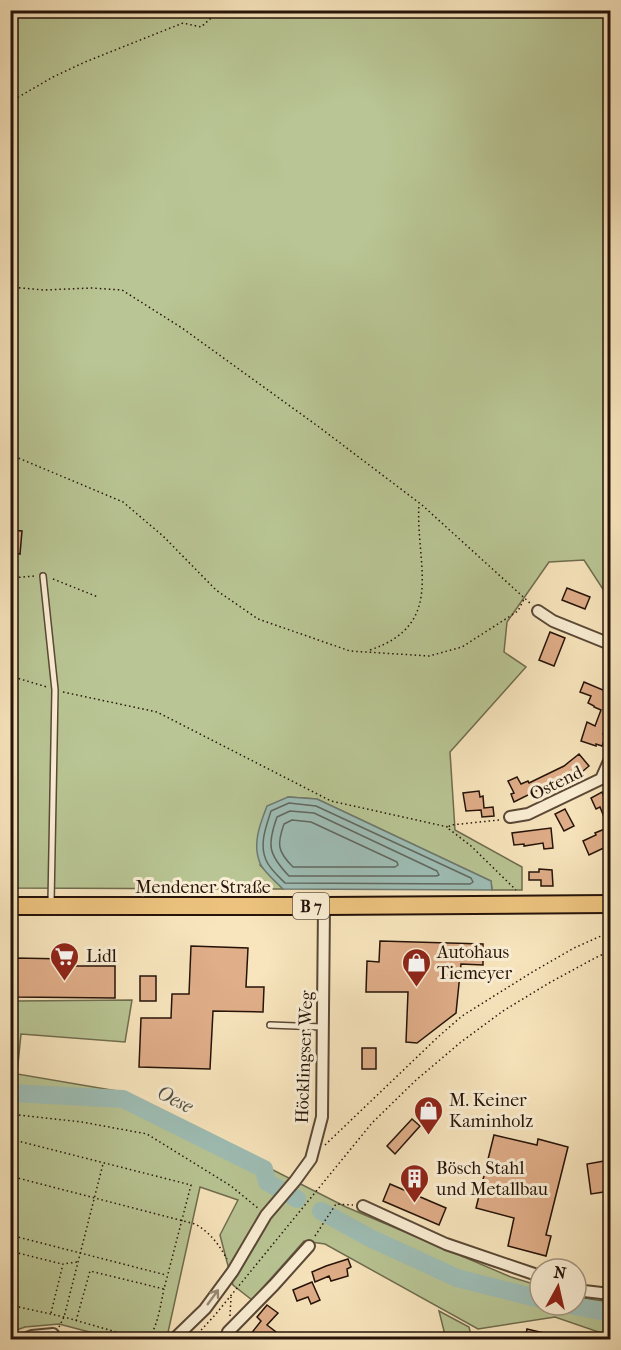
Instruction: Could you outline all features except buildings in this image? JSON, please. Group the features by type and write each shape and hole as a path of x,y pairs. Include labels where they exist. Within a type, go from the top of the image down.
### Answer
{"main road":[{"name":"Mendener Straße","path":"10,906 610,904"}],"street":[{"path":"538,610 553,621 610,644"},
{"name":"Ostend","path":"510,817 528,814 601,779 610,764"},
{"name":"Höcklingser Weg","path":"173,1340 205,1310 233,1271 266,1215 311,1159 322,1118 324,906"},
{"path":"363,1206 446,1244 528,1272"},
{"path":"226,1336 309,1246"},
{"path":"588,1291 610,1294"},
{"path":"22,1340 32,1336 53,1334"}],"lane":[{"path":"43,576 56,690 51,906"},
{"path":"270,1025 322,1027"}],"path":[{"path":"10,102 53,77 85,62 183,23 201,27 220,10"},
{"path":"10,287 44,290 91,288 122,290 182,328 419,503 525,598 518,611 462,647 429,656 350,651 258,619 216,590 163,536 123,502 16,457 10,458"},
{"path":"367,652 397,637 414,621 420,603 423,581 418,524 419,503"},
{"path":"10,578 43,576 98,597"},
{"path":"10,676 56,690 157,712 331,801 448,826 510,817"},
{"path":"448,826 517,890"},
{"path":"314,1149 323,1148 462,1016 574,948 610,932"},
{"path":"192,1340 231,1296 372,1123 415,1081 461,1042 503,1011 549,983 610,951"},
{"path":"10,1114 82,1122 147,1134 231,1186 266,1215"},
{"path":"10,1140 191,1185 150,1337 145,1340 64,1317 10,1305"},
{"path":"10,1155 14,1140"},
{"path":"53,1334 64,1317 103,1164"},
{"path":"10,1176 195,1224 205,1230 220,1248 233,1271"},
{"path":"309,1246 336,1204 363,1206"},
{"path":"10,1235 167,1276"},
{"path":"10,1251 63,1264 77,1262"},
{"path":"51,1314 63,1264"},
{"path":"76,1321 90,1271 164,1289"},
{"path":"226,1336 231,1296"}],"green space":[{"path":"11,11 610,11 610,600 584,560 549,562 507,622 504,652 526,667 450,752 455,830 522,867 522,890 492,890 491,881 317,799 288,797 260,865 283,889 11,888"},
{"path":"132,1000 125,1042 21,1034 17,1074 117,1091 346,1207 528,1282 528,1317 555,1317 478,1329 325,1244 304,1241 252,1300 233,1285 220,1235 238,1200 200,1187 167,1337 163,1339 116,1339 59,1324 25,1327 11,1332 10,1077 13,1077 16,1001"},
{"path":"588,1299 610,1302 610,1336 555,1317 588,1317"},
{"path":"439,1311 469,1327 472,1339 446,1339"}],"water":[{"path":"288,797 317,799 491,881 492,890 283,889 262,866 258,856 257,841 267,806"}],"waterway":[{"name":"Oese","path":"10,1093 123,1099 264,1169 267,1182 297,1199"},
{"name":"Oese","path":"321,1211 370,1238 457,1278 528,1296"},
{"name":"Oese","path":"588,1309 610,1313"}],"place":[{"name":"Lidl","path":"65,982"},
{"name":"Autohaus Tiemeyer","path":"416,988"},
{"name":"M. Keiner Kaminholz","path":"428,1136"},
{"name":"Bösch Stahl und Metallbau","path":"415,1204"}]}
